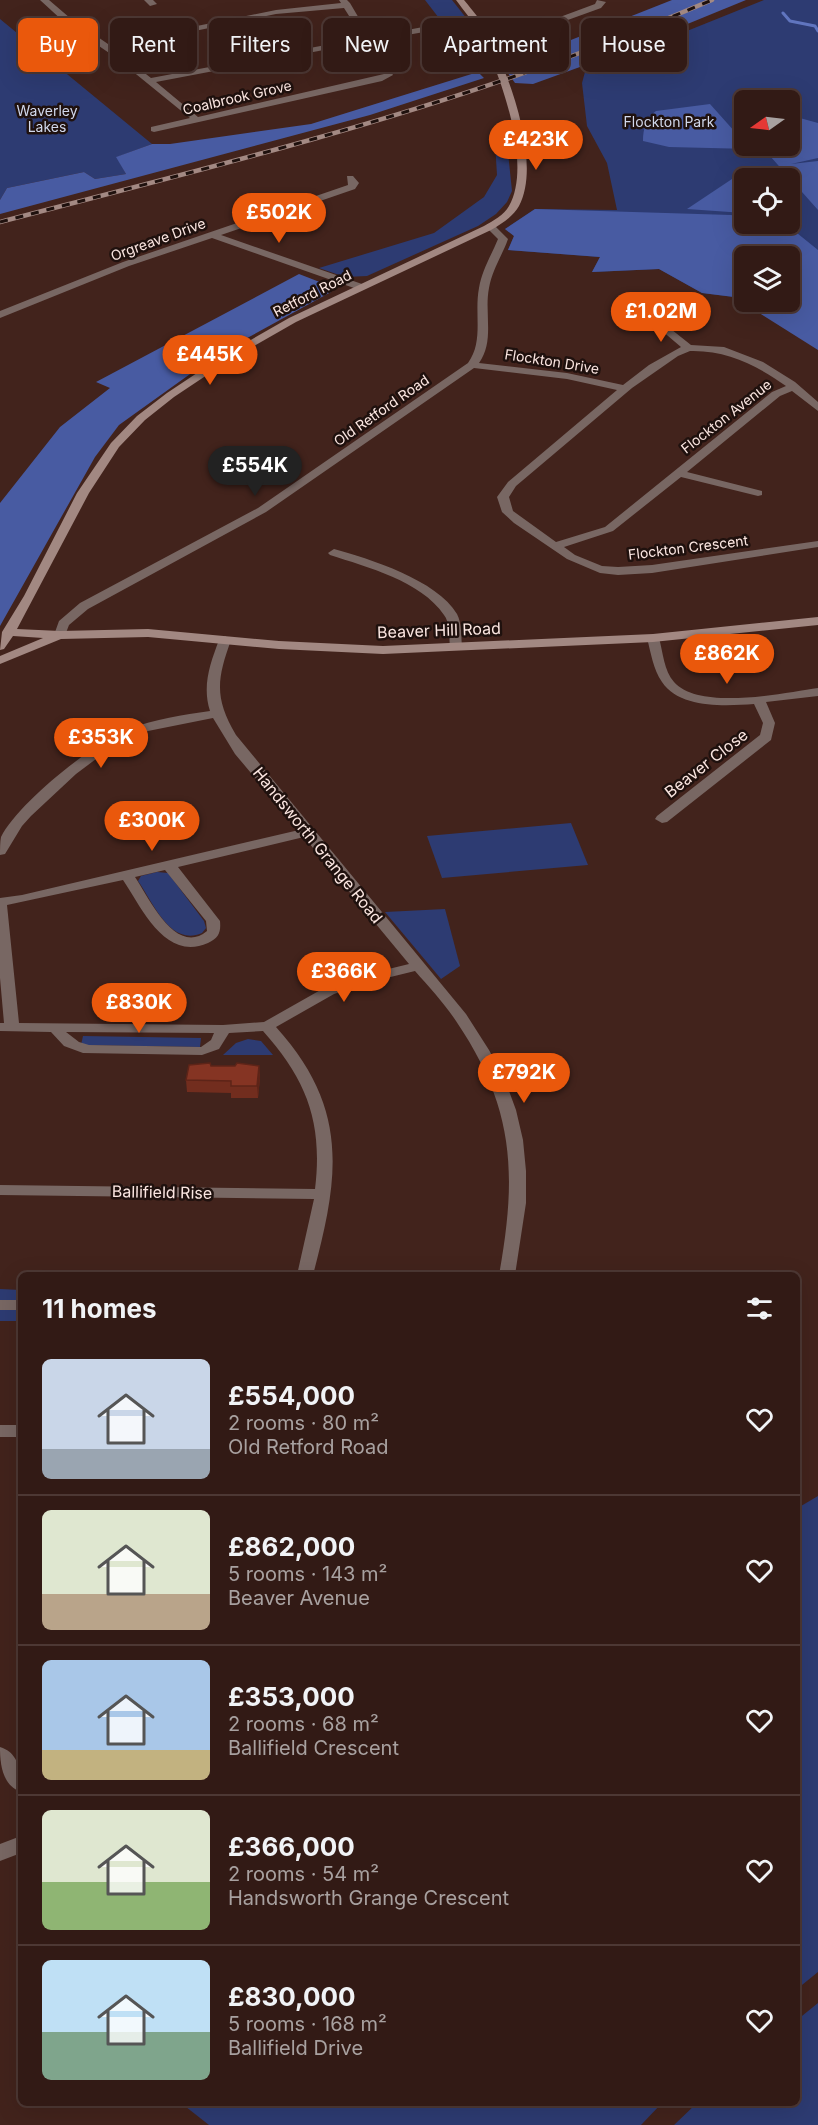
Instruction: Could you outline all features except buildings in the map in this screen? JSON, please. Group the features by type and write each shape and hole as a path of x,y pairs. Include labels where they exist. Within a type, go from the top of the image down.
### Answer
{"main road":[{"name":"Retford Road","path":"460,0 474,18"},
{"name":"Retford Road","path":"3,641 99,467 129,428 214,366 286,322 358,286 490,226 513,208 522,187 519,142 499,72"},
{"name":"Beaver Hill Road","path":"3,641 60,635 148,633 350,649 456,647 653,638 818,621"},
{"name":"Beaver Hill Road","path":"0,660 60,635"},
{"name":"Beaver Hill Road","path":"3,641 48,640"}],"street":[{"path":"44,0 197,120"},
{"path":"565,18 598,6 601,0"},
{"path":"105,47 266,14 345,3 355,18"},
{"path":"148,81 323,48"},
{"name":"Coalbrook Grove","path":"154,129 385,77 389,72"},
{"name":"Orgreave Drive","path":"0,315 90,278 210,234 352,187 354,183 350,178"},
{"name":"Old Retford Road","path":"60,635 63,624 84,606 262,510 472,365 481,354 485,341 481,316 485,287 492,259 502,238 490,226"},
{"path":"210,234 358,286"},
{"path":"652,317 688,348"},
{"path":"626,389 672,354 688,348 711,348 736,354 793,387 818,408"},
{"name":"Flockton Drive","path":"472,365 567,376 626,389"},
{"name":"Flockton Avenue","path":"554,546 609,528 776,394 793,387"},
{"name":"Flockton Crescent","path":"626,389 512,484 502,497 508,512 554,546 584,564 618,571 818,544"},
{"name":"Flockton Avenue","path":"679,473 758,493"},
{"path":"334,553 397,573 437,600 452,616 456,647"},
{"path":"653,638 666,680 673,688 699,698 758,699 818,692"},
{"name":"Handsworth Grange Road","path":"225,640 215,665 212,684 212,702 216,714 240,751 461,1017 491,1064 511,1117 517,1146 519,1203 508,1272"},
{"name":"Beaver Close","path":"662,819 766,737 769,723 758,699"},
{"path":"0,851 16,824 26,813 107,745 127,734 156,725 216,714"},
{"path":"309,832 0,903 6,1027 223,1029 267,1026 329,991 361,980 418,966"},
{"path":"126,874 169,935 186,942 203,941 214,932 213,921 169,865"},
{"path":"267,1026 283,1041 299,1066 322,1116 326,1142 324,1194 319,1224 306,1272"},
{"path":"56,1027 61,1037 78,1048 202,1051 212,1048 219,1042 223,1029"},
{"name":"Ballifield Rise","path":"0,1190 324,1194"},
{"path":"0,1305 18,1305"},
{"path":"0,1431 18,1431"},
{"path":"0,1754 18,1780"},
{"path":"0,1853 18,1845"}],"green space":[{"path":"425,0 452,0 466,18 439,18"},
{"path":"672,0 746,0 687,24 687,18 627,18"},
{"name":"Flockton Park","path":"764,0 818,0 818,349 758,312 800,312 800,246 734,246 734,297 702,293 659,269 592,272 600,257 508,250 514,236 505,229 535,209 617,210 607,163 587,126 582,83 585,72 687,72 687,31"},
{"name":"Waverley Lakes","path":"0,19 18,34 18,72 64,72 152,144 117,157 126,174 95,179 84,172 7,188 0,200"},
{"path":"581,36 581,67 569,71 569,41"},
{"path":"478,72 484,78 370,115 0,214 0,200 7,188 84,172 95,179 126,174 116,157 152,144 170,144 311,124"},
{"path":"507,72 566,72 533,84 515,83"},
{"path":"710,104 734,131 734,149 669,147 643,141 646,124 656,111"},
{"path":"800,118 818,123 818,158 791,164 818,161 818,210 800,190 800,168 781,168 770,156 800,156"},
{"path":"495,143 507,143 512,191 507,202 496,214 478,226 367,276 345,277 319,268 434,233 484,197 497,175"},
{"path":"734,178 734,212 687,209"},
{"path":"535,209 731,215 734,215 734,234 798,234 818,250 818,350 758,312 800,312 800,246 734,246 734,297 702,293 659,269 592,272 600,257 508,250 514,236 505,229"},
{"path":"299,274 330,286 331,292 218,354 119,425 95,457 0,626 0,503 60,427 110,388 96,382"},
{"path":"571,823 588,865 442,878 427,836"},
{"path":"157,872 168,873 204,921 206,928 202,933 191,936 181,934 172,928 156,910 138,881 141,876"},
{"path":"445,909 460,966 441,979 385,912"},
{"path":"83,1036 201,1038 200,1047 81,1045"},
{"path":"248,1039 261,1041 273,1055 223,1055 236,1043"},
{"path":"0,1289 18,1290 18,1321 0,1321"},
{"path":"818,1496 818,1972 800,1987 800,1507"},
{"path":"818,2003 818,2125 674,2125 694,2106 800,2106 800,2018"},
{"path":"185,2106 659,2106 641,2125 209,2125"}],"waterway":[{"path":"783,13 790,21 815,26 818,31"}],"railway":[{"path":"0,222 270,151 405,112 582,52 712,0"}]}
